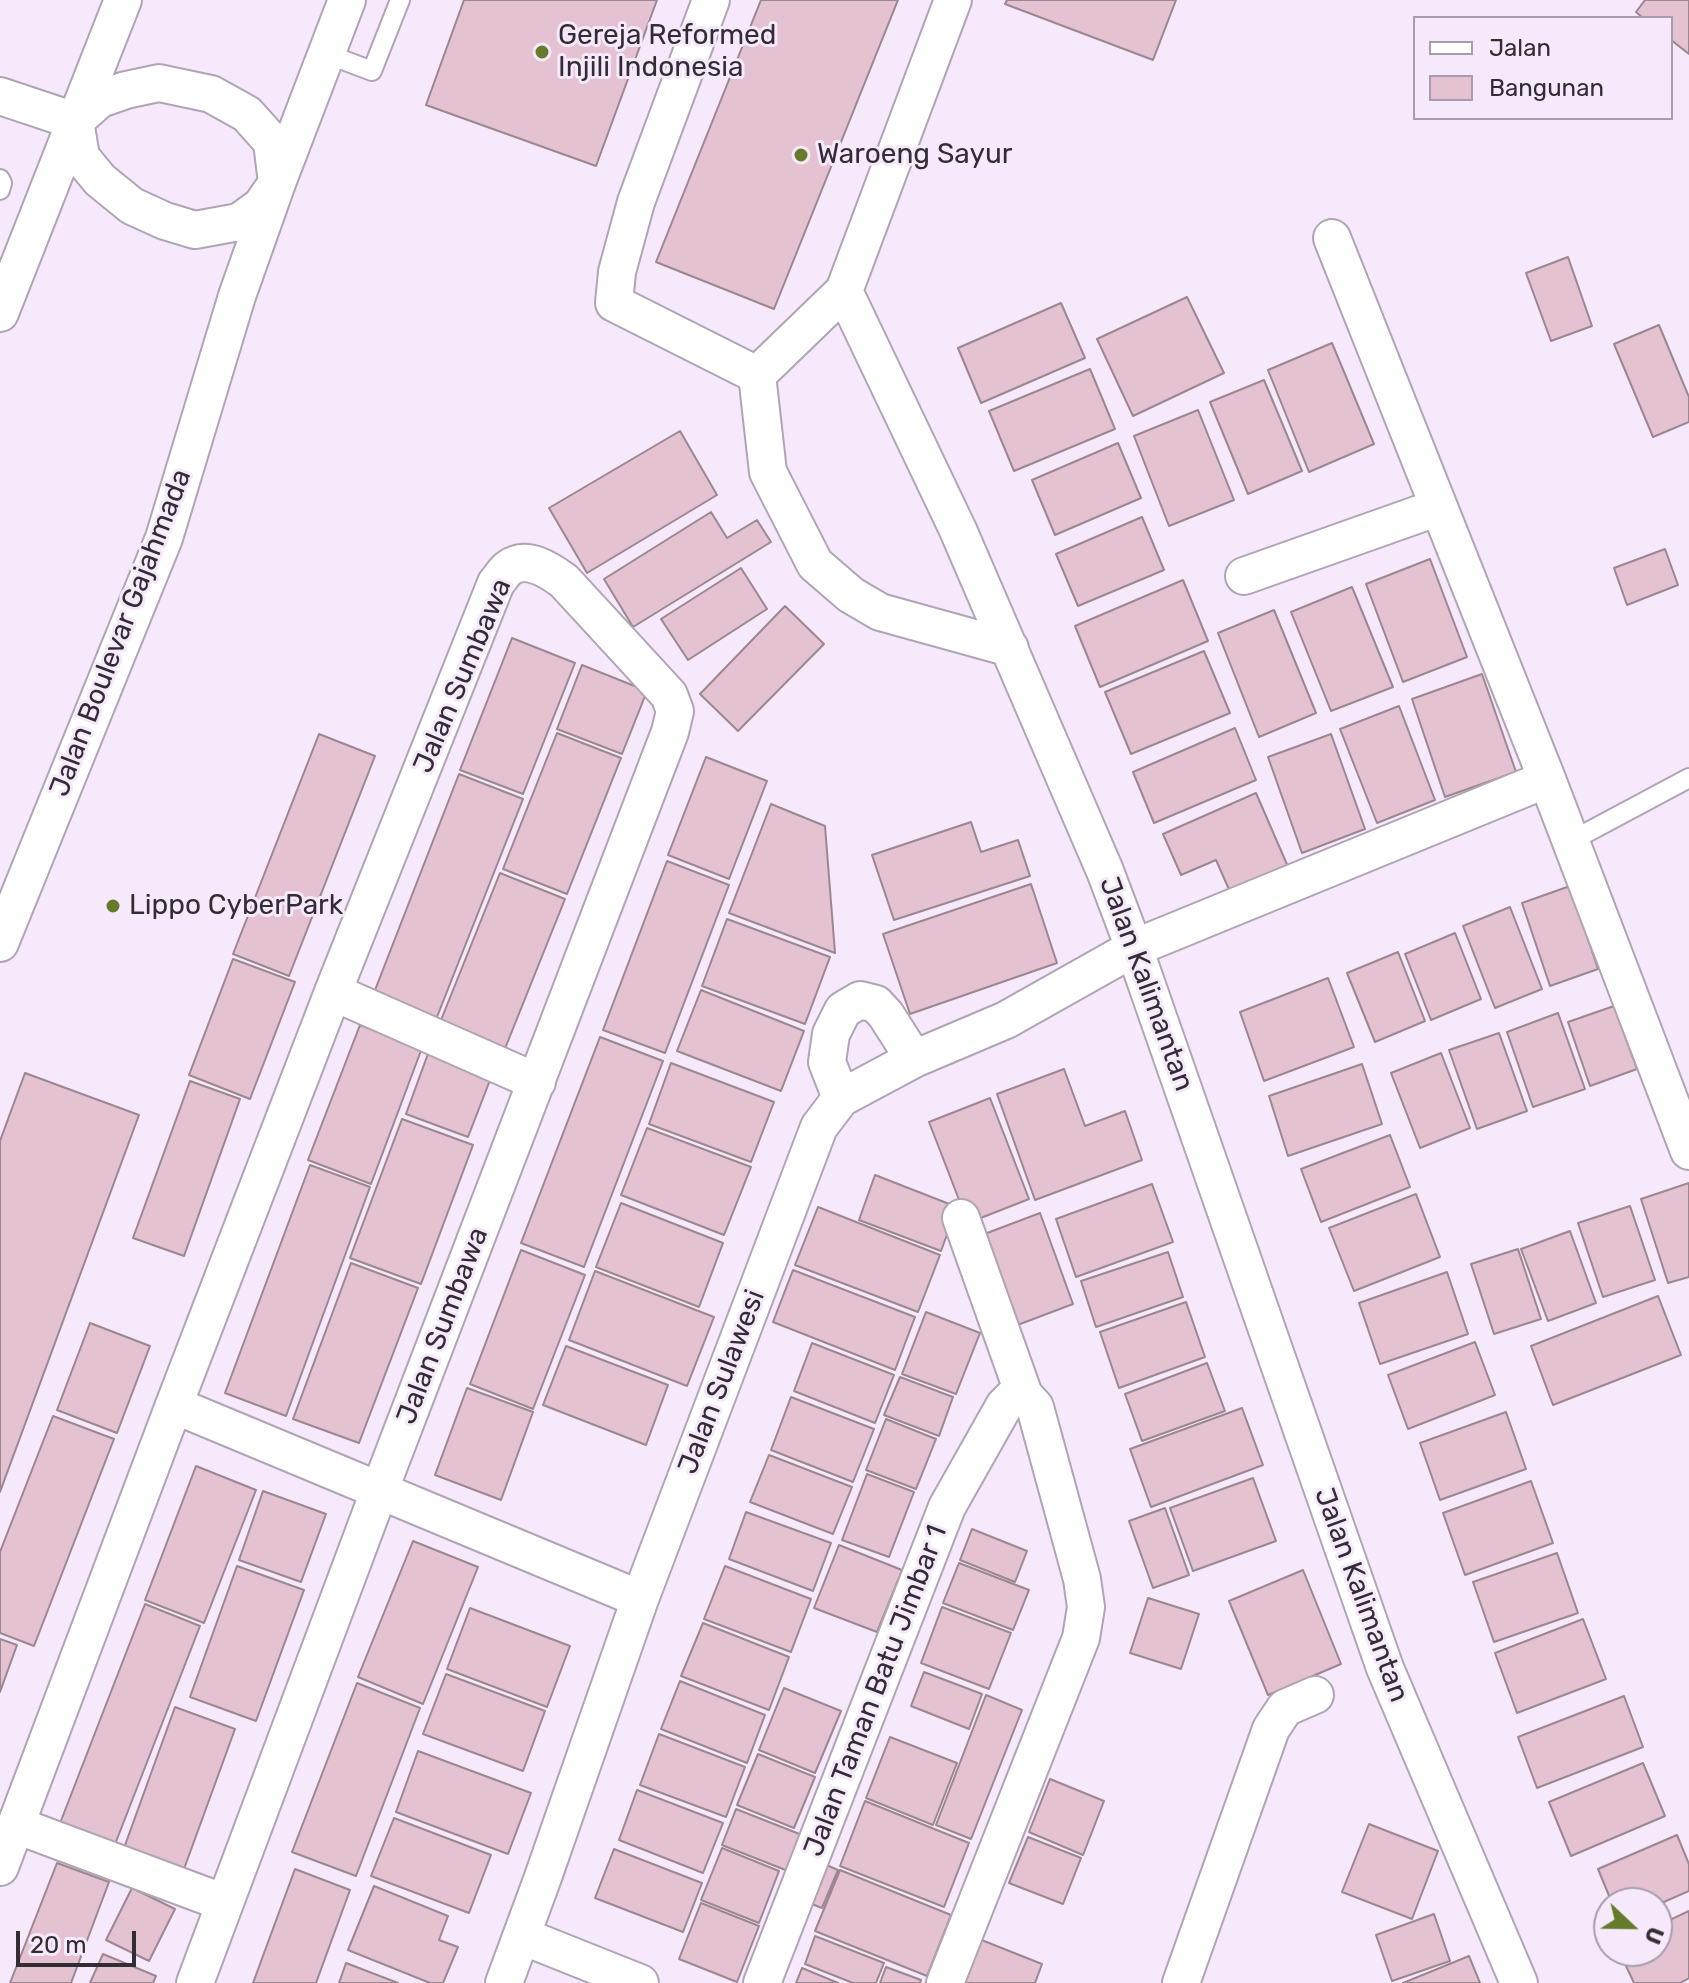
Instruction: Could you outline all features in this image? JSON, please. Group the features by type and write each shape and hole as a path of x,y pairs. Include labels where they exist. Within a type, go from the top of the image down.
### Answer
{"street":[{"path":"0,313 8,276 123,0"},
{"name":"Jalan Boulevar Gajahmada","path":"0,943 164,538 237,296 347,0"},
{"path":"711,0 636,202 617,272 614,303 757,375"},
{"path":"757,375 844,291 953,0"},
{"path":"159,83 211,94 247,114 272,142 277,183 261,206 239,222 195,230 132,206 100,180 81,157 75,121 100,99 159,83"},
{"path":"0,96 75,121"},
{"path":"1332,238 1547,779 1689,1151"},
{"name":"Jalan Kalimantan","path":"844,291 945,502 1100,857 1385,1668 1519,1983"},
{"path":"757,375 768,472 815,564 851,595 880,612 1010,648"},
{"path":"1244,576 1439,507"},
{"name":"Jalan Sumbawa","path":"0,1867 333,992 496,583 509,567 525,563 544,567 564,581 669,695 675,711 195,1983"},
{"path":"966,636 982,609 983,588"},
{"name":"Jalan Sulawesi","path":"504,1983 640,1599 813,1142 819,1127 841,1098 914,1059 1006,1020 1134,948 1547,779"},
{"path":"333,992 537,1082"},
{"path":"841,1098 827,1062 831,1034 843,1010 860,1000 876,1004 914,1059"},
{"path":"945,1983 1081,1638 1086,1607 1082,1579 1035,1407 1014,1401 961,1218"},
{"name":"Jalan Taman Batu Jimbar 1","path":"762,1983 947,1507 1014,1401"},
{"path":"174,1405 640,1599"},
{"path":"1181,1983 1271,1729 1285,1708 1315,1695"},
{"path":"16,1825 225,1903"},
{"path":"522,1936 640,1983"}],"lane":[{"path":"327,54 372,71 400,0"},
{"path":"0,179 0,190"},
{"path":"1571,841 1689,778"}],"building":[{"name":"Gereja Reformed Injili Indonesia","path":"464,0 657,0 596,166 426,105"},
{"path":"761,0 898,0 774,309 656,262"},
{"path":"1007,0 1176,0 1153,60 1005,4"},
{"path":"1645,0 1689,0 1689,54 1673,42 1673,16 1641,16 1636,12"},
{"path":"1568,257 1592,326 1551,341 1526,273"},
{"path":"1187,297 1224,373 1133,416 1097,339"},
{"path":"1061,303 1085,358 981,403 958,348"},
{"path":"1659,325 1689,397 1689,422 1653,437 1614,344"},
{"path":"1332,343 1374,444 1309,472 1268,370"},
{"path":"1090,369 1115,429 1014,471 989,411"},
{"path":"1264,380 1302,471 1248,494 1210,402"},
{"path":"1198,410 1234,500 1169,526 1134,436"},
{"path":"680,431 717,495 587,573 549,508"},
{"path":"1118,443 1141,498 1055,535 1032,480"},
{"path":"711,512 727,538 757,520 771,542 633,627 604,579"},
{"path":"1142,517 1164,570 1078,606 1056,554"},
{"path":"1665,549 1678,585 1627,605 1614,568"},
{"path":"1430,559 1467,657 1403,682 1366,584"},
{"path":"741,568 767,609 688,660 661,619"},
{"path":"1183,580 1208,641 1100,687 1075,626"},
{"path":"1352,587 1393,687 1331,711 1291,612"},
{"path":"785,606 824,644 738,731 700,694"},
{"path":"1274,610 1316,713 1259,737 1218,633"},
{"path":"512,638 575,663 523,794 460,770"},
{"path":"1204,651 1230,713 1131,754 1105,692"},
{"path":"582,665 647,691 622,754 557,729"},
{"path":"1482,674 1516,772 1445,797 1412,699"},
{"path":"1399,706 1435,800 1377,823 1340,729"},
{"path":"1235,728 1256,780 1154,823 1133,772"},
{"path":"557,733 621,758 567,894 503,869"},
{"path":"319,734 375,756 289,976 233,954"},
{"path":"1331,734 1365,829 1302,853 1268,757"},
{"path":"706,757 767,781 729,879 668,855"},
{"path":"459,774 523,799 433,1027 370,1003"},
{"path":"1256,793 1289,869 1231,894 1216,860 1181,875 1163,834"},
{"path":"771,804 825,826 835,953 729,913"},
{"path":"971,822 981,852 1018,840 1030,876 894,920 872,855"},
{"path":"667,861 729,885 665,1053 603,1030"},
{"path":"500,873 565,899 502,1056 437,1030"},
{"path":"1031,884 1057,963 910,1014 883,934"},
{"path":"1570,886 1598,969 1550,986 1522,903"},
{"path":"1510,907 1542,989 1495,1008 1463,926"},
{"path":"727,919 830,957 805,1024 702,986"},
{"path":"1455,933 1481,999 1431,1020 1405,954"},
{"path":"1398,952 1425,1021 1375,1042 1347,973"},
{"path":"233,959 295,982 250,1099 189,1075"},
{"path":"1328,978 1354,1047 1264,1081 1240,1012"},
{"path":"701,990 804,1031 781,1091 677,1051"},
{"path":"1614,1006 1637,1069 1590,1086 1568,1022"},
{"path":"1558,1013 1585,1089 1533,1107 1507,1032"},
{"path":"360,1025 422,1048 371,1184 308,1160"},
{"path":"1499,1033 1527,1111 1477,1129 1449,1050"},
{"path":"600,1037 663,1061 584,1267 521,1243"},
{"path":"429,1051 492,1075 468,1137 406,1114"},
{"path":"1441,1053 1470,1128 1420,1148 1391,1073"},
{"path":"671,1063 774,1102 751,1162 649,1124"},
{"path":"1362,1064 1382,1124 1288,1156 1269,1096"},
{"path":"1064,1069 1085,1126 1125,1111 1142,1160 1035,1200 997,1094"},
{"path":"25,1073 139,1115 0,1492 0,1141"},
{"path":"190,1081 240,1099 184,1256 133,1238"},
{"path":"990,1098 1029,1199 968,1223 929,1122"},
{"path":"402,1119 473,1145 421,1284 350,1258"},
{"path":"647,1128 751,1167 724,1235 621,1195"},
{"path":"1390,1135 1410,1187 1321,1222 1301,1169"},
{"path":"310,1165 370,1187 286,1416 225,1393"},
{"path":"875,1175 957,1207 941,1251 859,1220"},
{"path":"1689,1183 1689,1277 1668,1283 1641,1199"},
{"path":"1152,1184 1173,1242 1076,1277 1056,1219"},
{"path":"1416,1194 1440,1257 1354,1291 1329,1228"},
{"path":"621,1203 723,1243 699,1307 596,1267"},
{"path":"1630,1206 1655,1280 1603,1297 1578,1223"},
{"path":"818,1207 940,1255 918,1312 795,1265"},
{"path":"1040,1213 1073,1304 1007,1329 974,1238"},
{"path":"1570,1231 1596,1303 1548,1321 1521,1249"},
{"path":"1518,1249 1541,1319 1494,1334 1471,1264"},
{"path":"521,1250 585,1275 533,1409 470,1384"},
{"path":"1168,1252 1183,1297 1096,1327 1081,1281"},
{"path":"351,1263 418,1288 359,1443 293,1419"},
{"path":"793,1270 915,1317 895,1370 773,1322"},
{"path":"595,1271 714,1317 687,1386 569,1340"},
{"path":"1447,1272 1468,1334 1380,1364 1359,1303"},
{"path":"1658,1296 1681,1355 1553,1405 1531,1346"},
{"path":"1186,1302 1205,1357 1119,1388 1100,1332"},
{"path":"926,1312 980,1333 956,1394 902,1374"},
{"path":"90,1323 150,1346 117,1433 57,1410"},
{"path":"1475,1342 1495,1395 1408,1429 1388,1375"},
{"path":"812,1343 894,1375 875,1423 794,1391"},
{"path":"566,1346 668,1385 646,1445 543,1405"},
{"path":"1207,1363 1225,1411 1142,1441 1125,1394"},
{"path":"900,1377 953,1397 939,1436 884,1415"},
{"path":"467,1388 533,1412 501,1500 435,1475"},
{"path":"791,1397 874,1429 853,1482 771,1450"},
{"path":"1242,1408 1263,1465 1151,1507 1130,1449"},
{"path":"1506,1412 1526,1469 1440,1500 1420,1443"},
{"path":"53,1416 114,1439 34,1646 0,1633 0,1552"},
{"path":"886,1419 936,1439 916,1489 866,1470"},
{"path":"769,1455 852,1487 833,1534 750,1502"},
{"path":"196,1466 256,1490 204,1623 145,1600"},
{"path":"867,1474 914,1492 889,1557 842,1540"},
{"path":"1253,1478 1276,1541 1193,1571 1170,1508"},
{"path":"1531,1481 1553,1543 1465,1575 1443,1513"},
{"path":"263,1491 326,1514 301,1582 239,1560"},
{"path":"1165,1508 1189,1575 1153,1588 1129,1521"},
{"path":"746,1512 831,1543 813,1591 729,1559"},
{"path":"972,1529 1027,1551 1015,1582 960,1560"},
{"path":"413,1541 478,1567 423,1704 358,1677"},
{"path":"839,1545 902,1570 877,1632 814,1608"},
{"path":"1557,1553 1578,1613 1494,1642 1473,1582"},
{"path":"959,1563 1029,1590 1013,1630 943,1603"},
{"path":"237,1566 304,1590 256,1721 190,1697"},
{"path":"725,1566 811,1599 791,1652 704,1619"},
{"path":"1303,1570 1341,1664 1268,1695 1229,1601"},
{"path":"1148,1598 1199,1614 1181,1669 1130,1653"},
{"path":"145,1604 200,1626 112,1852 57,1831"},
{"path":"942,1607 1011,1633 989,1689 921,1663"},
{"path":"470,1608 570,1646 547,1707 447,1669"},
{"path":"1583,1619 1606,1679 1517,1713 1495,1653"},
{"path":"703,1623 789,1657 769,1710 681,1676"},
{"path":"0,1639 17,1645 0,1692"},
{"path":"924,1672 982,1694 969,1729 911,1706"},
{"path":"446,1674 545,1711 523,1771 423,1734"},
{"path":"680,1681 765,1715 747,1763 661,1729"},
{"path":"357,1683 420,1708 356,1876 292,1852"},
{"path":"784,1688 841,1711 815,1773 759,1750"},
{"path":"986,1695 1022,1710 971,1839 936,1825"},
{"path":"1624,1696 1643,1747 1537,1788 1518,1737"},
{"path":"175,1707 235,1729 184,1869 124,1848"},
{"path":"659,1734 745,1767 726,1817 640,1785"},
{"path":"890,1737 957,1763 933,1825 866,1798"},
{"path":"418,1751 531,1793 508,1854 396,1812"},
{"path":"758,1754 815,1777 794,1828 737,1805"},
{"path":"1643,1763 1665,1816 1571,1856 1549,1802"},
{"path":"1050,1779 1104,1801 1083,1855 1029,1832"},
{"path":"637,1790 723,1823 703,1873 619,1840"},
{"path":"865,1801 969,1843 944,1907 840,1866"},
{"path":"736,1809 802,1835 788,1871 722,1845"},
{"path":"394,1818 491,1855 469,1913 371,1876"},
{"path":"1369,1824 1438,1851 1412,1919 1342,1892"},
{"path":"1677,1835 1689,1864 1689,1891 1673,1898 1673,1887 1605,1887 1598,1869"},
{"path":"1028,1837 1081,1858 1063,1904 1009,1883"},
{"path":"722,1848 779,1871 759,1923 701,1900"},
{"path":"614,1849 702,1883 683,1932 595,1898"},
{"path":"817,1861 838,1870 822,1908 802,1900"},
{"path":"57,1863 109,1882 71,1983 10,1983"},
{"path":"295,1869 350,1890 316,1983 253,1983"},
{"path":"840,1870 951,1915 927,1976 815,1931"},
{"path":"374,1886 448,1916 439,1940 458,1947 443,1983 430,1983 348,1950"},
{"path":"132,1888 175,1909 149,1961 106,1940"},
{"path":"701,1903 759,1926 737,1982 679,1959"},
{"path":"1689,1911 1689,1978 1680,1983 1634,1983 1626,1967 1673,1967 1673,1918"},
{"path":"1434,1914 1450,1961 1392,1981 1376,1935"},
{"path":"815,1936 884,1963 876,1983 853,1983 805,1964"},
{"path":"979,1939 1042,1964 1035,1983 961,1983"},
{"path":"103,1954 156,1976 153,1983 90,1983"},
{"path":"1469,1956 1480,1983 1403,1983"},
{"path":"346,1963 398,1983 339,1983"},
{"path":"886,1967 921,1980 920,1983 880,1983"},
{"path":"802,1968 838,1983 796,1983"}],"place":[{"name":"Gereja Reformed Injili Indonesia","path":"542,52"},
{"name":"Waroeng Sayur","path":"801,155"},
{"name":"Lippo CyberPark","path":"113,906"}]}
